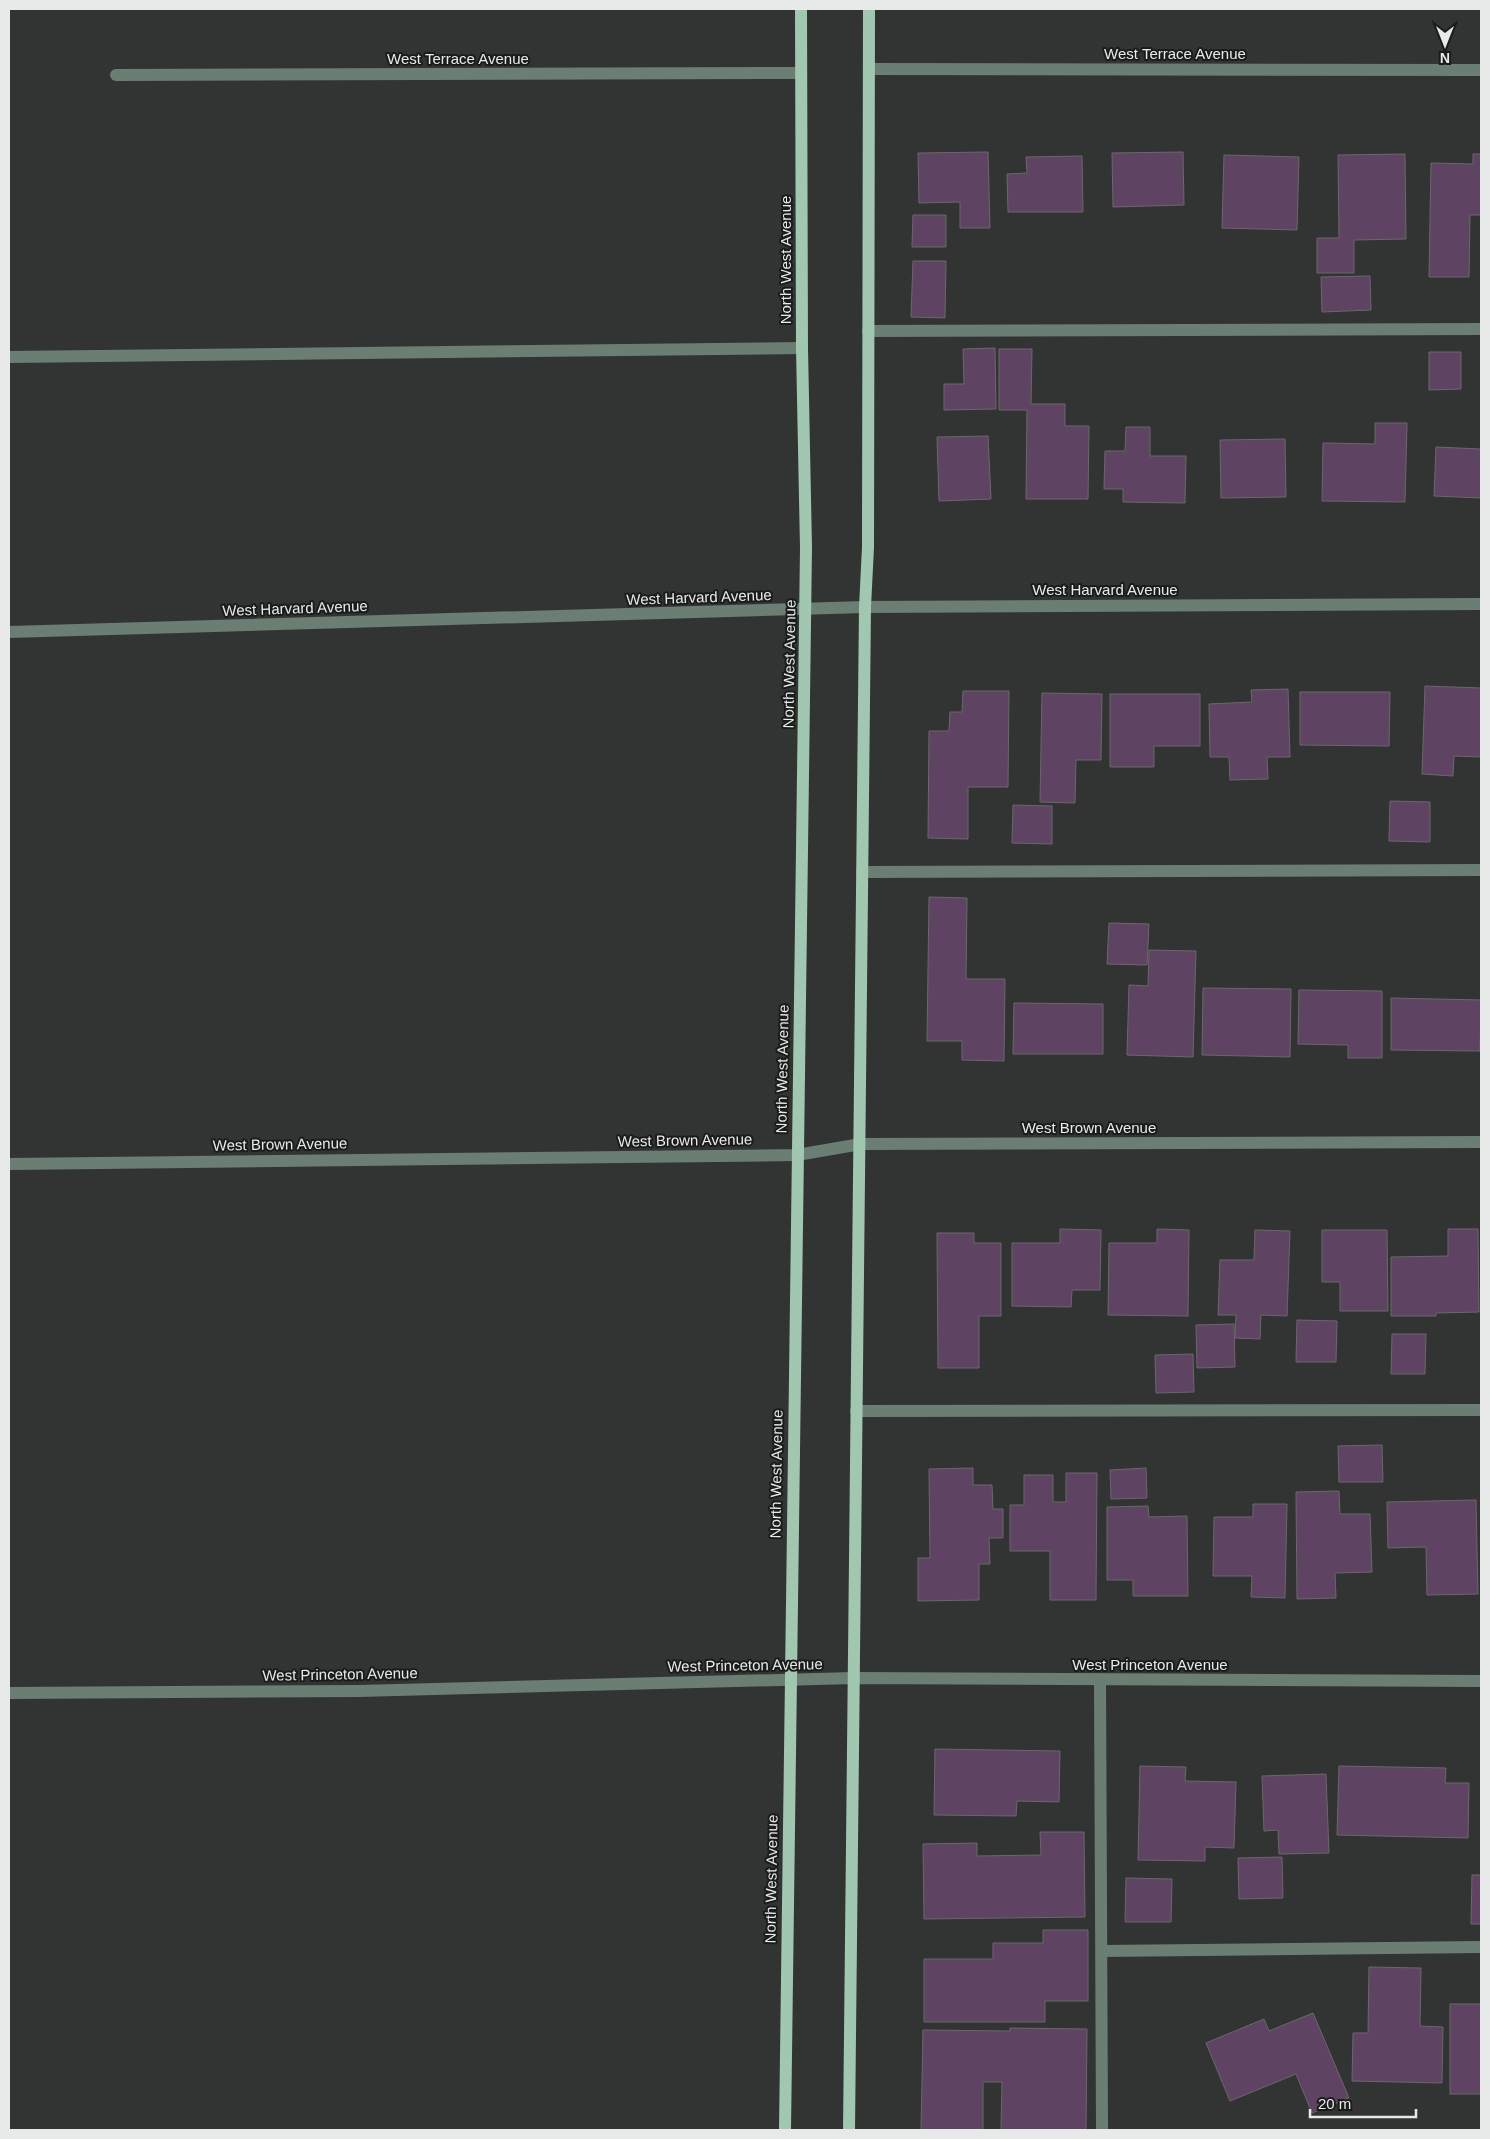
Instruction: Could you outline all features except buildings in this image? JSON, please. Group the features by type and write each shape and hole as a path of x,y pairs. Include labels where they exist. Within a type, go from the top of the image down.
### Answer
{"main road":[{"name":"North West Avenue","path":"785,2130 806,610 802,348 801,9"},
{"path":"849,2130 865,607 868,547 869,9"}],"street":[{"name":"West Terrace Avenue","path":"869,69 1481,70"},
{"name":"West Terrace Avenue","path":"116,75 801,73"},
{"path":"868,330 1481,329"},
{"path":"9,357 802,348"},
{"name":"West Harvard Avenue","path":"9,632 865,607 1481,604"},
{"path":"862,872 1481,870"},
{"name":"West Brown Avenue","path":"9,1164 797,1155 860,1144 1481,1142"},
{"path":"856,1411 1481,1410"},
{"name":"West Princeton Avenue","path":"9,1693 359,1691 853,1678 1100,1681 1481,1681"},
{"path":"1100,1681 1102,2130"},
{"path":"1102,1950 1481,1947"}]}
